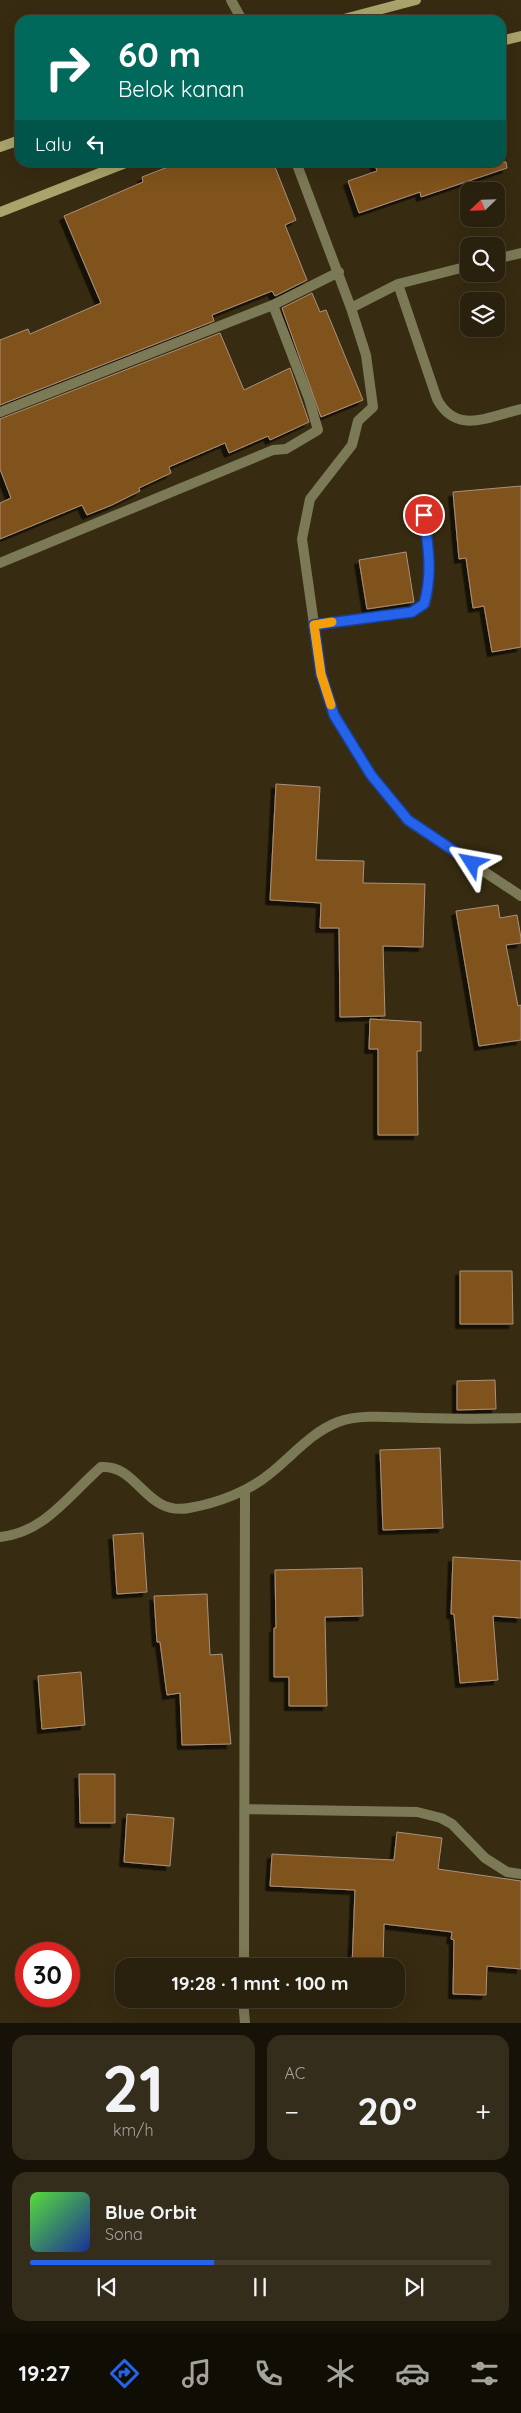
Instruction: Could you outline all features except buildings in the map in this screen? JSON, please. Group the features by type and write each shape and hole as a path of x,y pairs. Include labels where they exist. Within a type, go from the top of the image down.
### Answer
{"street":[{"path":"231,0 239,15"},
{"path":"359,15 416,0"},
{"path":"506,40 521,36"},
{"path":"0,147 15,142"},
{"path":"0,212 115,167"},
{"path":"298,167 339,272 366,355 373,407 358,421 352,444 310,499 302,539 321,674 334,715 371,775 408,820 521,896"},
{"path":"505,257 521,253"},
{"path":"351,308 398,284 460,268"},
{"path":"0,412 273,305 339,272"},
{"path":"398,284 437,398 444,411 458,421 468,422 521,409"},
{"path":"0,563 273,450 286,449 318,430 309,399 273,305"},
{"path":"314,625 412,612 424,604 429,590 431,561 424,515"},
{"path":"0,1536 18,1535 40,1524 101,1467 112,1466 132,1478 150,1498 166,1507 187,1509 211,1503 246,1490 270,1474 315,1434 340,1421 372,1417 521,1418"},
{"path":"244,1958 246,1490"},
{"path":"244,1809 417,1812 441,1818 452,1824 485,1858 508,1872 521,1874"},
{"path":"244,2008 245,2023"}],"slow traffic":[{"path":"331,705 321,674 314,625 332,622"}],"route":[{"path":"424,515 431,561 429,590 424,604 412,612 314,625 321,674 334,715 371,775 408,820 472,863"}]}
